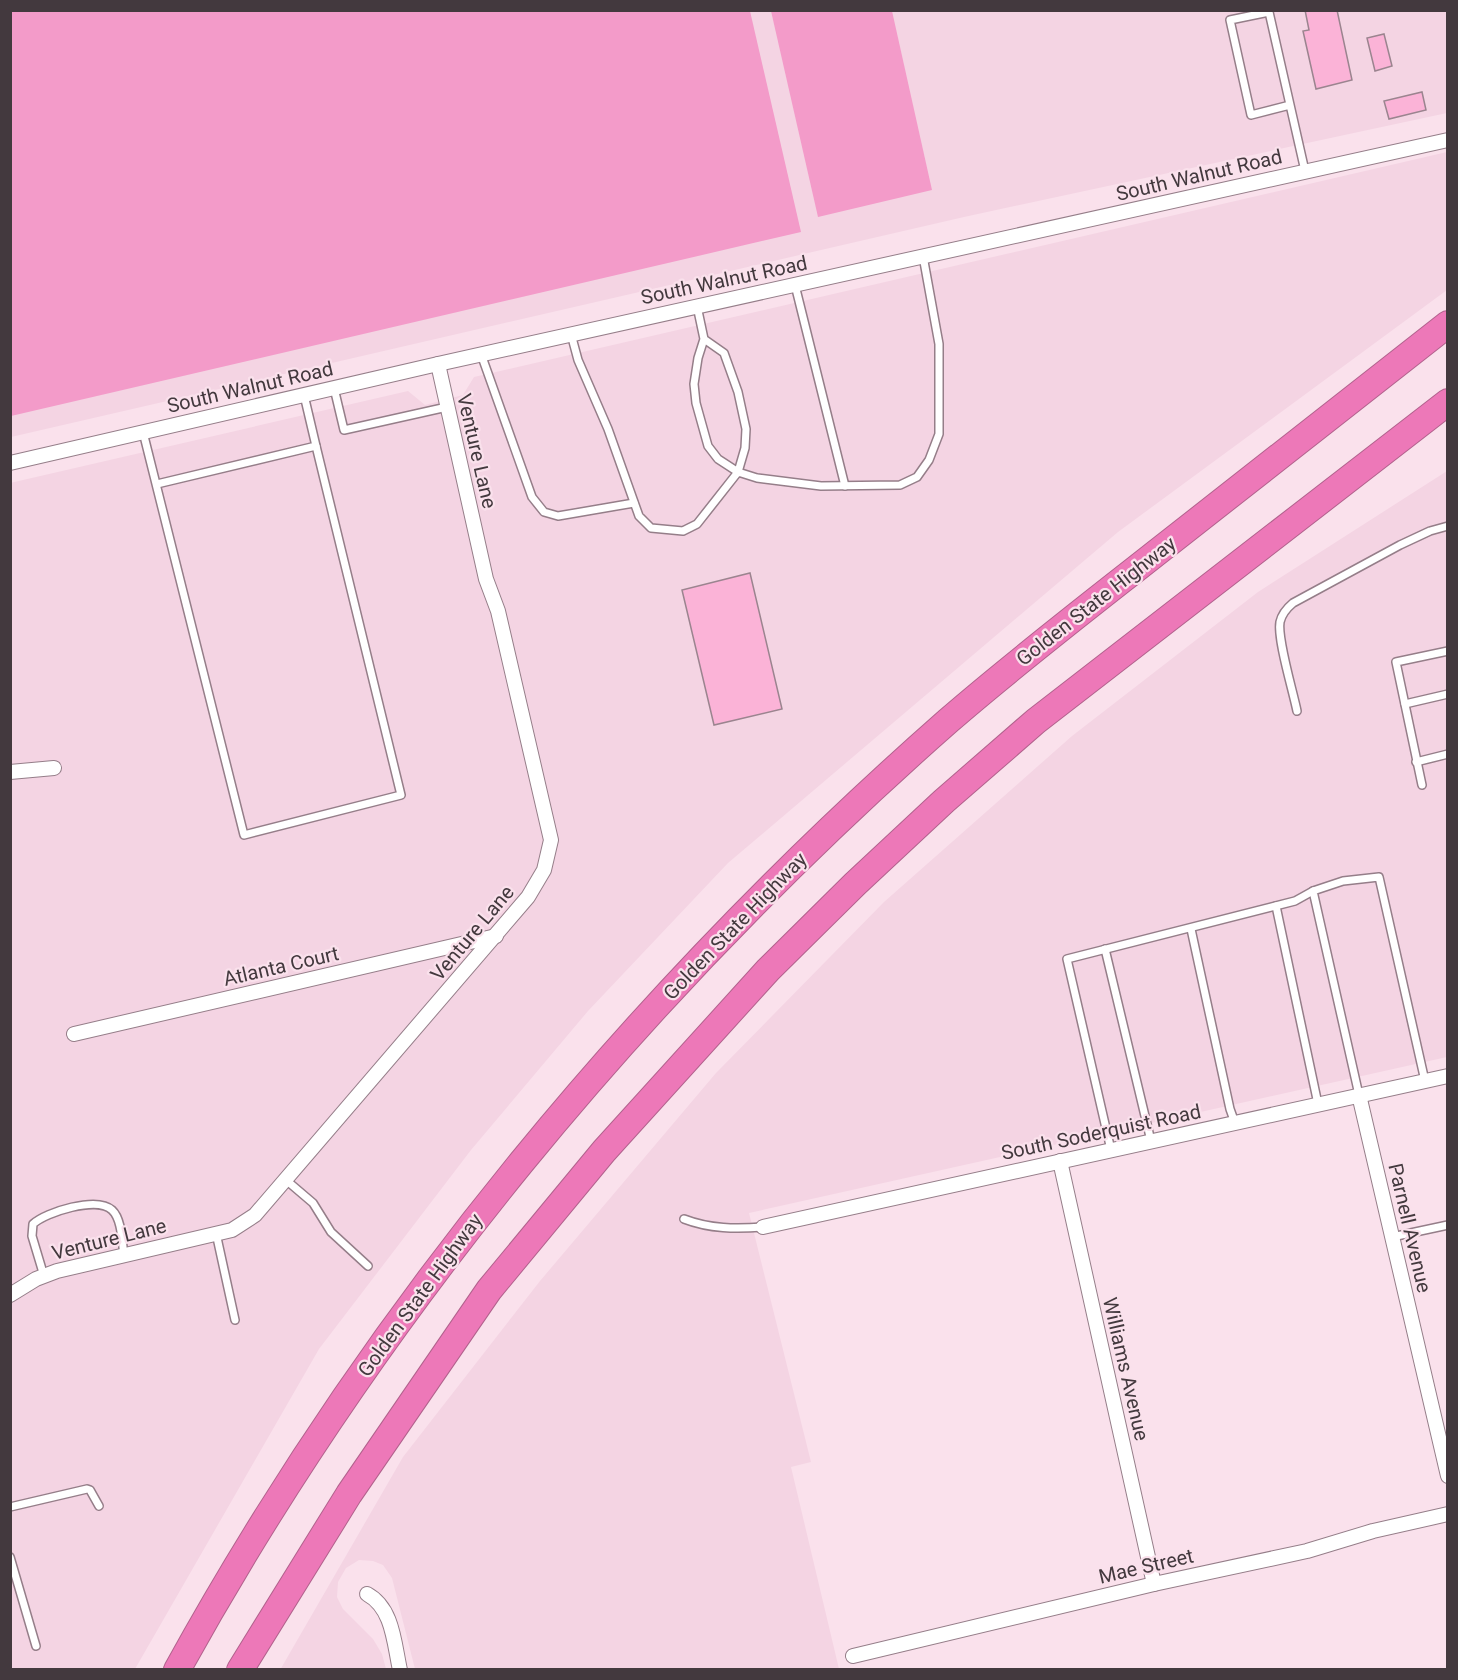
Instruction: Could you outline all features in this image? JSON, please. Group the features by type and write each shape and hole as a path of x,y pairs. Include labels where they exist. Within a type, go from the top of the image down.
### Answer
{"highway":[{"name":"Golden State Highway","path":"177,1670 263,1524 331,1419 434,1274 556,1120 681,980 767,890 858,803 950,720 1046,640 1448,324"},
{"path":"240,1670 349,1494 489,1290 604,1151 768,970 863,876 944,801 1036,721 1448,402"}],"street":[{"name":"South Walnut Road","path":"10,463 481,354 1448,140"},
{"name":"Venture Lane","path":"10,1295 57,1271 232,1230 255,1215 496,936 528,897 544,870 551,840 498,611 486,579 438,364"},
{"path":"10,772 54,768"},
{"name":"Atlanta Court","path":"74,1034 496,936"},
{"name":"South Soderquist Road","path":"763,1227 1448,1076"},
{"name":"Parnell Avenue","path":"1359,1095 1448,1476"},
{"name":"Williams Avenue","path":"1059,1161 1154,1584"},
{"name":"Mae Street","path":"853,1656 1154,1584 1307,1551 1373,1531 1448,1514"},
{"path":"367,1594 377,1601 386,1615 400,1670"}],"lane":[{"path":"1290,105 1251,115 1230,20 1269,12 1305,171"},
{"path":"697,306 704,339 694,384 696,403 708,446 718,459 738,472 757,478 821,486 900,485 917,477 929,460 939,434 939,344 923,256"},
{"path":"795,285 845,486"},
{"path":"571,334 578,360 608,429 639,516 651,528 683,531 697,524 738,472 745,448 746,429 738,392 724,353 704,339"},
{"path":"481,354 532,497 544,512 558,516 634,502"},
{"path":"334,388 344,430 447,406"},
{"path":"143,432 244,835 401,795 304,395"},
{"path":"157,483 316,446"},
{"path":"1298,711 1280,637 1280,623 1285,609 1370,561 1430,531 1448,526"},
{"path":"1422,785 1396,662 1448,651"},
{"path":"1405,704 1448,694"},
{"path":"1416,762 1448,754"},
{"path":"1111,1150 1067,959 1295,901 1313,891 1343,881 1378,877 1425,1081"},
{"path":"1313,891 1359,1095"},
{"path":"1276,906 1318,1104"},
{"path":"1191,929 1235,1123"},
{"path":"1105,949 1150,1141"},
{"path":"285,1180 313,1203 331,1232 368,1266"},
{"path":"44,1276 32,1236 33,1224 41,1216 89,1204 100,1204 112,1210 117,1220 124,1255"},
{"path":"684,1219 700,1225 737,1229 763,1227"},
{"path":"1392,1237 1448,1225"},
{"path":"216,1233 234,1320"},
{"path":"10,1507 87,1489 90,1490 99,1506"},
{"path":"10,1557 36,1646"}],"shaded area":[{"path":"10,11 1447,11 1447,113 964,217 11,437"},
{"path":"10,11 750,11 801,232 11,416"},
{"path":"771,11 892,11 932,190 818,217"},
{"path":"1447,152 1447,290 1118,532 728,863 588,1011 471,1150 319,1349 135,1669 11,1669 10,483 408,391 425,405 463,395 474,377"},
{"path":"1447,471 1447,1057 749,1213 811,1462 791,1467 839,1669 415,1669 392,1578 383,1565 373,1561 359,1560 346,1568 338,1582 337,1597 343,1609 373,1639 382,1654 386,1669 280,1670 403,1457 540,1281 716,1073 884,902 1072,736 1258,592"}],"building":[{"path":"1305,10 1337,10 1352,80 1316,89 1303,31 1309,30"},
{"path":"1384,34 1392,66 1375,71 1367,38"},
{"path":"1422,92 1426,110 1389,119 1384,101"},
{"path":"750,573 782,709 714,725 682,590"}]}
